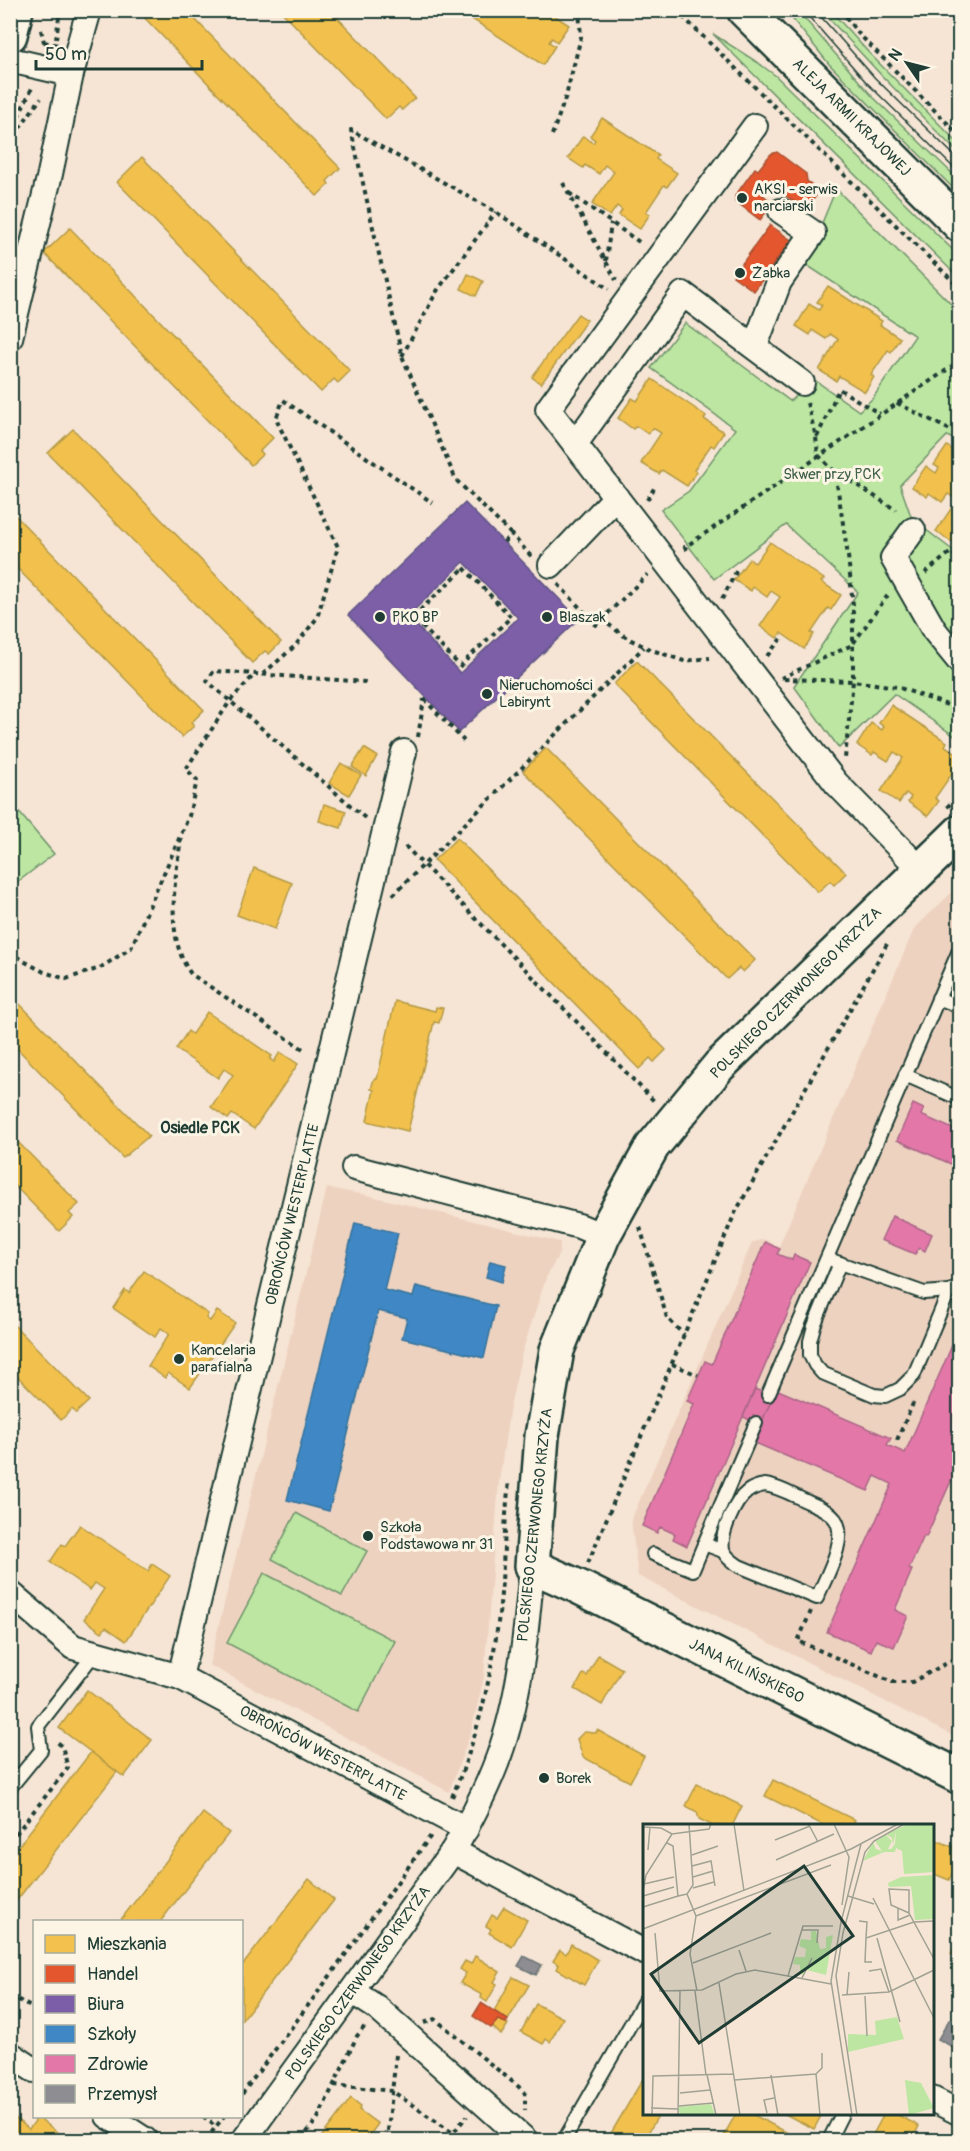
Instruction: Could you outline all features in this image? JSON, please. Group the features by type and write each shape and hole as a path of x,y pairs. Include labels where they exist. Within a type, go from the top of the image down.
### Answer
{"street":[{"path":"10,35 16,10"},
{"path":"10,338 50,174 71,74 89,10"},
{"name":"ALEJA ARMII KRAJOWEJ","path":"744,10 960,225"},
{"path":"10,60 71,74"},
{"path":"755,126 548,409 836,783 921,870"},
{"path":"755,346 779,282 813,233 781,211"},
{"path":"575,444 683,294 802,383"},
{"path":"546,567 616,497"},
{"path":"913,530 893,558 899,590 960,662"},
{"name":"OBROŃCÓW WESTERPLATTE","path":"180,1677 404,752"},
{"name":"POLSKIEGO CZERWONEGO KRZYŻA","path":"244,2140 453,1851 494,1772 511,1718 528,1617 542,1436 557,1350 610,1222 652,1147 719,1066 921,870 952,821"},
{"path":"354,1168 579,1226 610,1222"},
{"name":"JANA KILIŃSKIEGO","path":"532,1566 589,1592 960,1777"},
{"name":"OBROŃCÓW WESTERPLATTE","path":"10,1593 73,1647 180,1677 466,1829"},
{"path":"453,1851 643,1952"},
{"path":"353,1992 376,2007 525,2140"},
{"path":"10,2054 33,2069"},
{"path":"934,2100 960,2113"},
{"path":"111,2118 145,2140"}],"lane":[{"path":"768,1395 960,948"},
{"path":"938,998 960,1007"},
{"path":"905,1075 960,1099"},
{"path":"827,1259 924,1293 954,1289"},
{"path":"840,1263 813,1326 810,1355 822,1373 874,1395 885,1396 900,1389 914,1375 954,1289"},
{"path":"653,1554 693,1570 756,1423"},
{"path":"704,1544 723,1551 730,1560 740,1566 817,1598 841,1533 836,1521 828,1512 773,1486 758,1486 747,1491 738,1501 724,1533 723,1551"},
{"path":"10,1788 41,1750 39,1726 95,1653"},
{"path":"564,2140 643,2004"},
{"path":"829,2140 842,2115"}],"path":[{"path":"552,135 566,96 581,36 579,10"},
{"path":"676,10 960,288"},
{"path":"840,10 858,33 960,136"},
{"path":"10,153 15,134 44,94"},
{"path":"627,301 496,212 351,130 402,356 456,480 546,567 596,624 652,569"},
{"path":"563,183 627,301"},
{"path":"569,194 645,245 649,270"},
{"path":"402,356 437,291 496,212"},
{"path":"606,262 611,223"},
{"path":"691,556 685,547 960,360"},
{"path":"802,383 816,437 818,455 834,471 896,510"},
{"path":"816,437 839,388 880,414"},
{"path":"263,674 295,646 317,618 338,547 276,419 283,400 433,503"},
{"path":"897,403 960,435"},
{"path":"834,471 848,556 853,605 853,681 844,768"},
{"path":"647,500 656,485"},
{"path":"504,542 511,534"},
{"path":"779,679 852,645 899,590 951,552 960,559"},
{"path":"464,568 471,575 511,617 460,666 413,617 464,568"},
{"path":"722,600 738,568"},
{"path":"716,591 728,608"},
{"path":"601,619 644,647 684,661 710,658"},
{"path":"759,650 765,659 783,636"},
{"path":"393,895 644,647"},
{"path":"365,818 207,681 214,670 366,682"},
{"path":"10,951 44,972 66,979 100,968 131,948 189,816 197,780 186,769 230,701 255,674"},
{"path":"779,679 853,681 897,687 956,708 960,707"},
{"path":"779,679 784,686"},
{"path":"424,699 464,741"},
{"path":"952,821 960,795"},
{"path":"182,831 174,914 182,961 191,974 306,1051"},
{"path":"405,846 657,1104"},
{"path":"587,1565 735,1213 889,939"},
{"path":"610,1222 638,1218 667,1318 684,1335"},
{"path":"672,1364 698,1376"},
{"path":"817,1598 798,1641 892,1682 912,1682 960,1656"},
{"path":"243,2093 432,1833"},
{"path":"10,1995 33,2008"},
{"path":"420,2024 435,2019 519,2087 525,2093 526,2112"},
{"path":"301,2140 318,2118 357,2036 366,2025"},
{"path":"387,2140 396,2053"},
{"path":"334,2085 392,2091 453,2133"},
{"path":"447,2140 467,2116"},
{"path":"205,2118 216,2127"},
{"path":"206,2140 223,2118"}],"shaded area":[{"path":"952,892 959,895 959,1739 638,1576 631,1520 752,1243 763,1239 779,1246 914,929"},
{"name":"Szkoła Podstawowa nr 31","path":"327,1188 367,1195 560,1242 560,1252 546,1278 522,1353 510,1407 499,1482 484,1677 471,1732 449,1792 209,1665"}],"green space":[{"path":"786,11 798,11 872,96 959,180 959,194 829,64"},
{"path":"822,11 831,11 959,144 959,154 882,76"},
{"path":"713,34 776,76 959,256 959,278"},
{"name":"Skwer przy PCK","path":"836,189 959,312 959,442 947,436 900,485 912,519 959,555 959,739 894,694 839,748 794,686 858,592 786,525 714,579 661,510 689,491 735,429 651,368 685,323 790,401 813,379 859,411 873,398 915,336 805,264"},
{"path":"12,804 54,854 11,887 10,806"},
{"path":"296,1513 367,1551 342,1596 272,1559"},
{"path":"264,1573 395,1641 358,1712 227,1643"}],"building: Mieszkania":[{"path":"137,10 186,10 340,168 327,181 329,184 317,196"},
{"path":"280,10 330,10 415,98 402,110 399,107 386,119"},
{"path":"458,10 546,10 569,25 557,42 552,38 549,42 555,46 543,65"},
{"path":"602,118 658,155 656,159 677,173 667,187 664,185 646,212 650,214 640,229 619,215 622,210 617,206 610,216 592,204 614,172 605,165 599,174 585,165 583,168 568,158 583,136 593,143 595,140 590,136"},
{"path":"142,157 350,371 338,383 334,379 321,392 117,182"},
{"path":"70,228 273,438 260,451 263,454 251,465 44,253"},
{"path":"468,274 483,281 476,296 461,289"},
{"path":"828,286 882,321 880,325 900,338 891,352 888,350 871,375 874,377 865,392 839,376 836,381 819,370 838,339 830,334 826,339 812,330 810,335 796,326 809,304 819,310 822,305 817,302"},
{"path":"578,314 587,320 541,384 532,377"},
{"path":"652,379 706,416 704,419 724,432 714,447 711,445 694,470 697,472 687,486 662,470 659,474 641,463 661,433 653,428 648,434 636,426 633,429 618,418 632,398 637,401"},
{"path":"73,429 281,642 269,654 265,651 252,663 48,453"},
{"path":"947,446 960,455 960,541 956,538 953,543 936,531 957,500 948,494 942,502 929,493 927,497 912,487 926,466 936,473 939,468 934,465"},
{"path":"10,510 204,710 191,723 194,726 182,737 10,561"},
{"path":"770,542 824,579 821,582 841,595 831,610 828,608 811,633 814,634 804,649 781,633 777,638 760,626 780,597 771,591 767,597 753,587 751,591 734,580 749,559 755,563"},
{"path":"637,661 846,873 834,885 830,881 818,892 614,684"},
{"path":"891,705 947,742 945,746 960,755 960,769 956,774 953,772 935,798 939,801 928,816 908,802 911,797 906,793 899,803 881,791 903,758 894,752 888,761 874,752 872,755 857,745 871,723 882,730 884,727 879,723"},
{"path":"364,748 377,756 366,776 352,767"},
{"path":"546,748 755,960 743,972 739,968 727,979 523,771"},
{"path":"341,763 361,775 349,795 329,783"},
{"path":"324,804 346,811 341,828 319,821"},
{"path":"457,838 666,1050 654,1062 650,1058 639,1069 434,860"},
{"path":"254,868 292,883 275,929 237,915"},
{"path":"10,994 149,1136 123,1158 10,1041"},
{"path":"395,1001 435,1011 436,1007 443,1008 439,1023 434,1022 408,1131 367,1121 374,1090 371,1089 374,1079 377,1079"},
{"path":"207,1012 272,1056 270,1059 274,1062 280,1052 298,1064 254,1129 232,1114 228,1119 211,1107 233,1075 224,1069 218,1078 176,1049 188,1031 192,1034"},
{"path":"10,1134 79,1204 69,1213 73,1217 59,1231 10,1181"},
{"path":"144,1271 208,1314 206,1318 210,1321 217,1311 235,1323 190,1388 168,1373 165,1378 148,1366 169,1334 161,1328 155,1337 113,1308 125,1290 129,1293"},
{"path":"10,1321 89,1401 76,1413 72,1409 61,1420 10,1369"},
{"path":"80,1525 148,1571 152,1564 170,1576 126,1641 106,1627 102,1632 84,1619 104,1589 95,1583 90,1590 50,1562 62,1544 65,1546"},
{"path":"598,1655 622,1669 602,1705 575,1689 583,1674 587,1676"},
{"path":"87,1690 152,1740 124,1777 59,1728"},
{"path":"597,1730 644,1756 630,1782 583,1757 577,1739 584,1732 596,1733"},
{"path":"91,1752 117,1772 10,1909 10,1857"},
{"path":"773,1780 855,1820 853,1824 821,1824 765,1796"},
{"path":"697,1784 742,1806 733,1824 709,1824 699,1819 697,1812 686,1806"},
{"path":"203,1813 229,1833 162,1920 121,1920"},
{"path":"934,1839 960,1850 960,1857 949,1880 934,1874"},
{"path":"309,1879 334,1900 243,2019 243,1965"},
{"path":"504,1907 527,1920 512,1947 489,1933 491,1929 486,1926 492,1915 497,1918"},
{"path":"960,1936 960,1958 951,1954"},
{"path":"571,1944 598,1960 584,1985 557,1969 559,1965 553,1961 560,1950 566,1954"},
{"path":"475,1956 500,1972 494,1982 497,1984 487,2002 481,1998 482,1995 460,1983 466,1973 460,1969 465,1961 471,1964"},
{"path":"513,1977 529,1985 508,2020 494,2011"},
{"path":"536,2004 563,2018 550,2042 546,2039 543,2044 521,2032"},
{"path":"498,2020 508,2024 501,2035 492,2026"},
{"path":"643,2079 643,2115 658,2115 644,2140 607,2140"},
{"path":"351,2098 361,2106 359,2110 378,2124 366,2140 319,2140"},
{"path":"10,2114 29,2129 39,2118 62,2136 58,2140 26,2140 10,2129"},
{"path":"735,2115 754,2115 801,2140 733,2140 724,2135"},
{"path":"787,2115 821,2115 814,2129"},
{"path":"883,2115 898,2115 919,2126 912,2140 870,2140"}],"building: Handel":[{"path":"777,152 806,174 807,181 820,191 805,210 770,184 763,195 768,199 765,202 771,206 760,220 735,201 735,196 755,168 758,170 771,154"},
{"path":"770,225 791,240 754,291 733,276"},
{"path":"481,2003 508,2020 506,2023 498,2020 491,2028 473,2016"}],"building: Biura":[{"name":"Blaszak","path":"465,503 579,619 459,732 348,615","holes":["464,562 518,618 460,673 408,616"]}],"building: Szkoły":[{"path":"355,1223 398,1233 384,1290 413,1297 416,1286 496,1306 484,1358 402,1338 407,1318 378,1311 329,1511 287,1500"},
{"path":"490,1261 506,1265 502,1282 486,1277"}],"building: Zdrowie":[{"path":"913,1104 924,1109 921,1115 960,1132 960,1168 897,1140"},
{"path":"892,1216 932,1234 925,1251 919,1248 915,1254 881,1240"},
{"path":"765,1242 780,1249 777,1254 792,1260 794,1255 810,1262 687,1546 673,1539 675,1534 660,1527 657,1533 642,1526 694,1404 687,1401 705,1361 712,1364"},
{"path":"960,1327 960,1461 909,1569 912,1570 895,1610 908,1616 894,1647 876,1640 871,1651 827,1632 892,1484 875,1476 868,1491 753,1442 776,1389 891,1438 887,1445 905,1453"},
{"path":"755,1389 773,1397 760,1425 743,1417"}],"building: Przemysł":[{"path":"524,1956 542,1965 536,1975 518,1966"},
{"path":"949,2020 960,2025 960,2051 938,2039"}],"tram line":[{"path":"803,10 867,83 960,174"},
{"path":"815,10 875,78 960,161"}],"place":[{"name":"AKSI - serwis narciarski","path":"742,198"},
{"name":"Żabka","path":"740,273"},
{"name":"PKO BP","path":"380,617"},
{"name":"Blaszak","path":"547,617"},
{"name":"Nieruchomości Labirynt","path":"487,694"},
{"name":"Kancelaria parafialna","path":"179,1359"},
{"name":"Szkoła Podstawowa nr 31","path":"368,1536"},
{"name":"Borek","path":"544,1778"}],"district":[{"name":"Osiedle PCK","path":"200,1128"}]}
